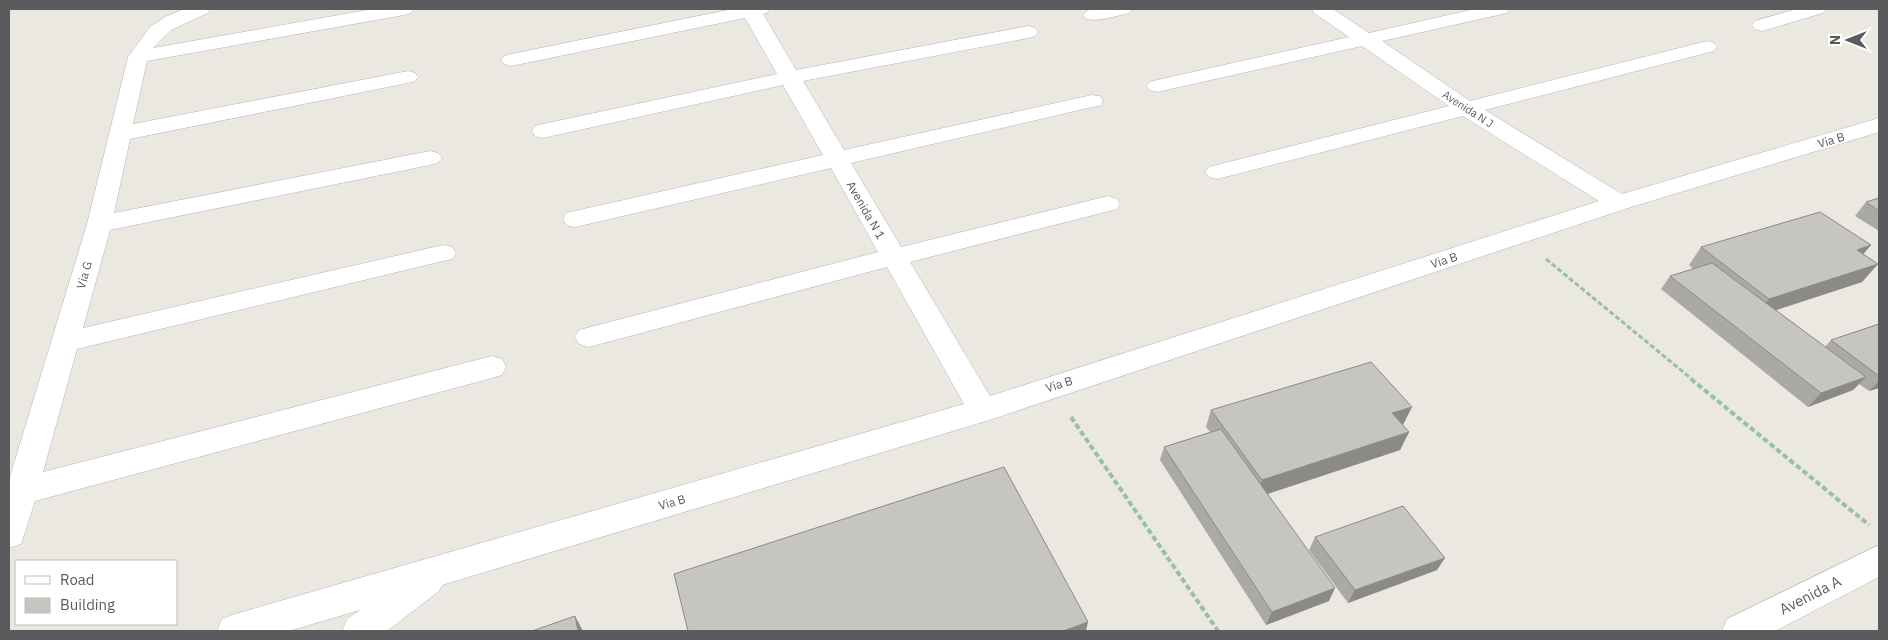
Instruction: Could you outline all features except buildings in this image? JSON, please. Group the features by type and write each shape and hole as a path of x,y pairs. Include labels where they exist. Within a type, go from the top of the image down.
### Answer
{"street":[{"name":"Via G","path":"9,534 99,224 138,57 153,33 166,22 201,9"},
{"path":"138,57 404,9"},
{"path":"511,60 753,9"},
{"name":"Avenida N 1","path":"753,9 838,161 983,410"},
{"path":"1094,15 1122,9"},
{"name":"Avenida N J","path":"1321,9 1467,109 1619,203"},
{"path":"1157,86 1363,38 1500,9"},
{"path":"1762,25 1816,9"},
{"path":"543,131 791,77 1028,32"},
{"path":"1217,172 1707,46"},
{"path":"119,134 408,77"},
{"path":"575,219 838,161 1092,101"},
{"name":"Via B","path":"235,631 983,410 1619,203 1879,125"},
{"path":"99,224 430,158"},
{"path":"589,337 894,257 1108,204"},
{"path":"65,342 443,253"},
{"path":"20,491 492,367"},
{"name":"Avenida A","path":"1740,631 1875,544"},
{"path":"360,631 440,570"}],"path":[{"path":"1519,236 1875,544"},
{"path":"1050,387 1218,631"}]}
